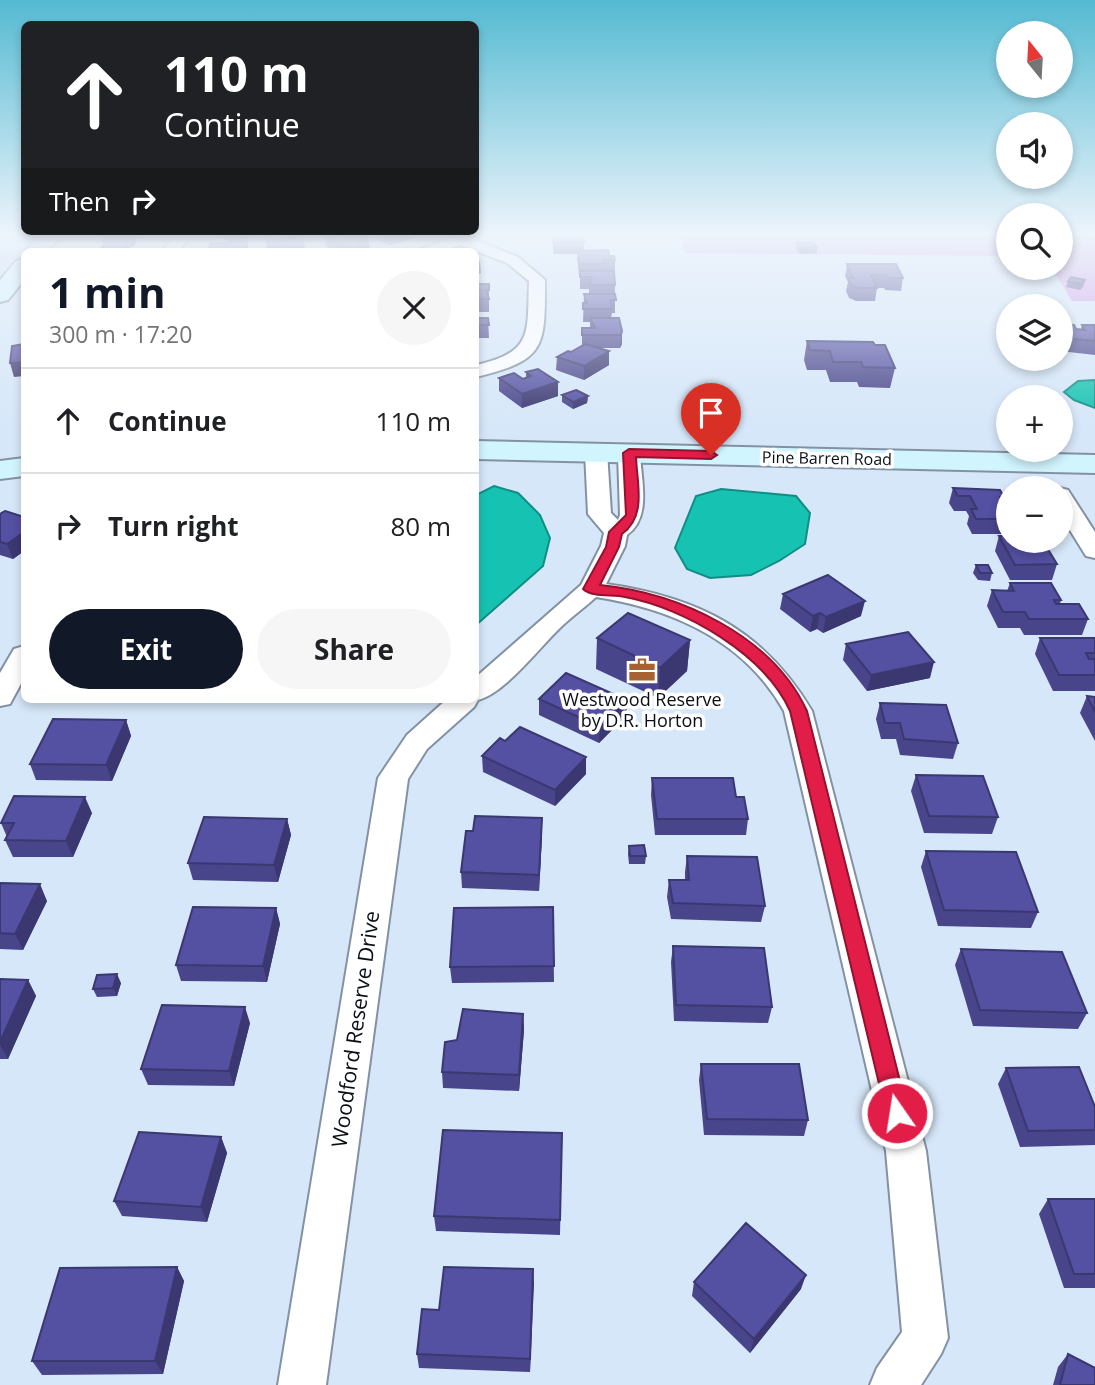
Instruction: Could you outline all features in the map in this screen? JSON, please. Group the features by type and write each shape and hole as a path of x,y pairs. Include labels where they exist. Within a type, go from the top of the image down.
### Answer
{"main road":[{"name":"Pine Barren Road","path":"479,450 1095,464"},
{"path":"0,470 21,467"}],"street":[{"path":"479,370 501,365 528,349 536,331 537,298"},
{"path":"596,452 600,514 616,532"},
{"path":"479,689 591,589 613,547 616,532 626,525 632,515 629,453"},
{"path":"1040,463 1048,476"},
{"path":"1073,516 1095,551"},
{"path":"591,589 629,593 700,618 754,653 788,688 799,711 906,1150 925,1338 894,1385"},
{"path":"0,697 21,660"},
{"name":"Woodford Reserve Drive","path":"302,1385 393,778 417,742 461,703"}],"shaded area":[{"path":"1073,298 1095,298 1095,301 1073,301"},
{"path":"1095,380 1095,408 1073,399 1073,385 1078,381"},
{"path":"494,486 518,493 540,515 550,538 543,566 479,622 479,494"},
{"path":"721,489 796,496 810,513 805,544 751,575 710,578 687,569 675,548 696,496"}],"building":[{"path":"585,298 616,298 616,300 611,300 612,309 583,309 583,303 587,303"},
{"path":"479,318 488,318 489,325 479,325"},
{"path":"590,318 619,318 621,335 582,335 582,328 595,328"},
{"path":"1073,325 1076,329 1085,330 1082,325 1095,325 1095,341 1073,339"},
{"path":"807,341 873,342 875,345 885,345 895,368 863,367 861,362 833,362 830,351 810,350"},
{"path":"21,344 21,362 10,363 12,346"},
{"path":"585,344 609,351 584,366 557,357 571,352"},
{"path":"538,369 558,382 522,394 499,378 514,373 523,379 531,376 526,372"},
{"path":"576,390 588,396 573,402 562,395"},
{"path":"953,488 996,490 996,519 976,519 971,509 977,509 970,496 958,496"},
{"path":"5,511 21,516 21,534 7,544 0,542 0,514"},
{"path":"1008,553 1050,553 1057,564 1015,565"},
{"path":"976,565 988,565 992,573 980,573"},
{"path":"828,575 865,601 826,617 820,613 813,616 783,594"},
{"path":"1010,583 1051,583 1061,600 1054,600 1056,604 1079,604 1088,619 1029,619 1025,612 1003,612 992,590 1014,591"},
{"path":"628,613 690,640 660,668 597,638"},
{"path":"908,632 934,662 871,675 846,644"},
{"path":"1040,638 1095,638 1095,653 1086,653 1089,659 1095,659 1095,675 1059,675"},
{"path":"566,673 627,700 600,727 539,699"},
{"path":"1087,696 1095,697 1095,712"},
{"path":"880,703 946,705 958,743 904,739 900,723 885,723"},
{"path":"53,719 126,720 106,765 30,764"},
{"path":"520,727 586,757 555,790 482,756 500,738 505,741"},
{"path":"916,775 983,776 998,817 929,816"},
{"path":"652,778 733,778 736,797 744,797 748,819 657,819"},
{"path":"14,796 85,797 66,841 5,840 14,823 1,823"},
{"path":"475,816 542,818 539,875 461,872 466,831 473,831"},
{"path":"204,817 287,819 274,865 188,863"},
{"path":"644,845 646,856 630,856 629,846"},
{"path":"926,851 1016,852 1038,912 944,910"},
{"path":"687,856 757,857 765,906 673,903 669,880 689,880"},
{"path":"0,883 40,884 15,934 0,933"},
{"path":"193,907 276,908 263,966 176,965"},
{"path":"553,907 554,966 450,967 454,908"},
{"path":"673,946 764,948 772,1007 676,1005"},
{"path":"961,949 1062,952 1087,1013 980,1010"},
{"path":"117,974 113,988 93,989 97,975"},
{"path":"0,979 28,980 0,1042"},
{"path":"162,1005 245,1007 229,1071 141,1069"},
{"path":"463,1009 523,1014 519,1075 442,1072 445,1042 457,1040"},
{"path":"701,1064 799,1064 808,1120 707,1119"},
{"path":"1079,1067 1095,1107 1095,1130 1028,1131 1006,1068"},
{"path":"443,1130 562,1133 560,1220 434,1216"},
{"path":"139,1132 221,1137 201,1207 114,1201"},
{"path":"1048,1199 1095,1199 1095,1274 1074,1274"},
{"path":"746,1223 806,1275 754,1339 694,1282"},
{"path":"177,1267 155,1361 32,1361 60,1268"},
{"path":"444,1267 533,1269 530,1359 417,1354 422,1309 439,1310"},
{"path":"1068,1354 1095,1368 1095,1385 1060,1385"}],"place":[{"name":"Westwood Reserve by D.R. Horton","path":"642,670"}],"route":[{"path":"711,455 629,453 632,515 626,525 616,532 613,547 592,582 591,589 629,593 700,618 754,653 788,688 799,711 897,1113"}]}
